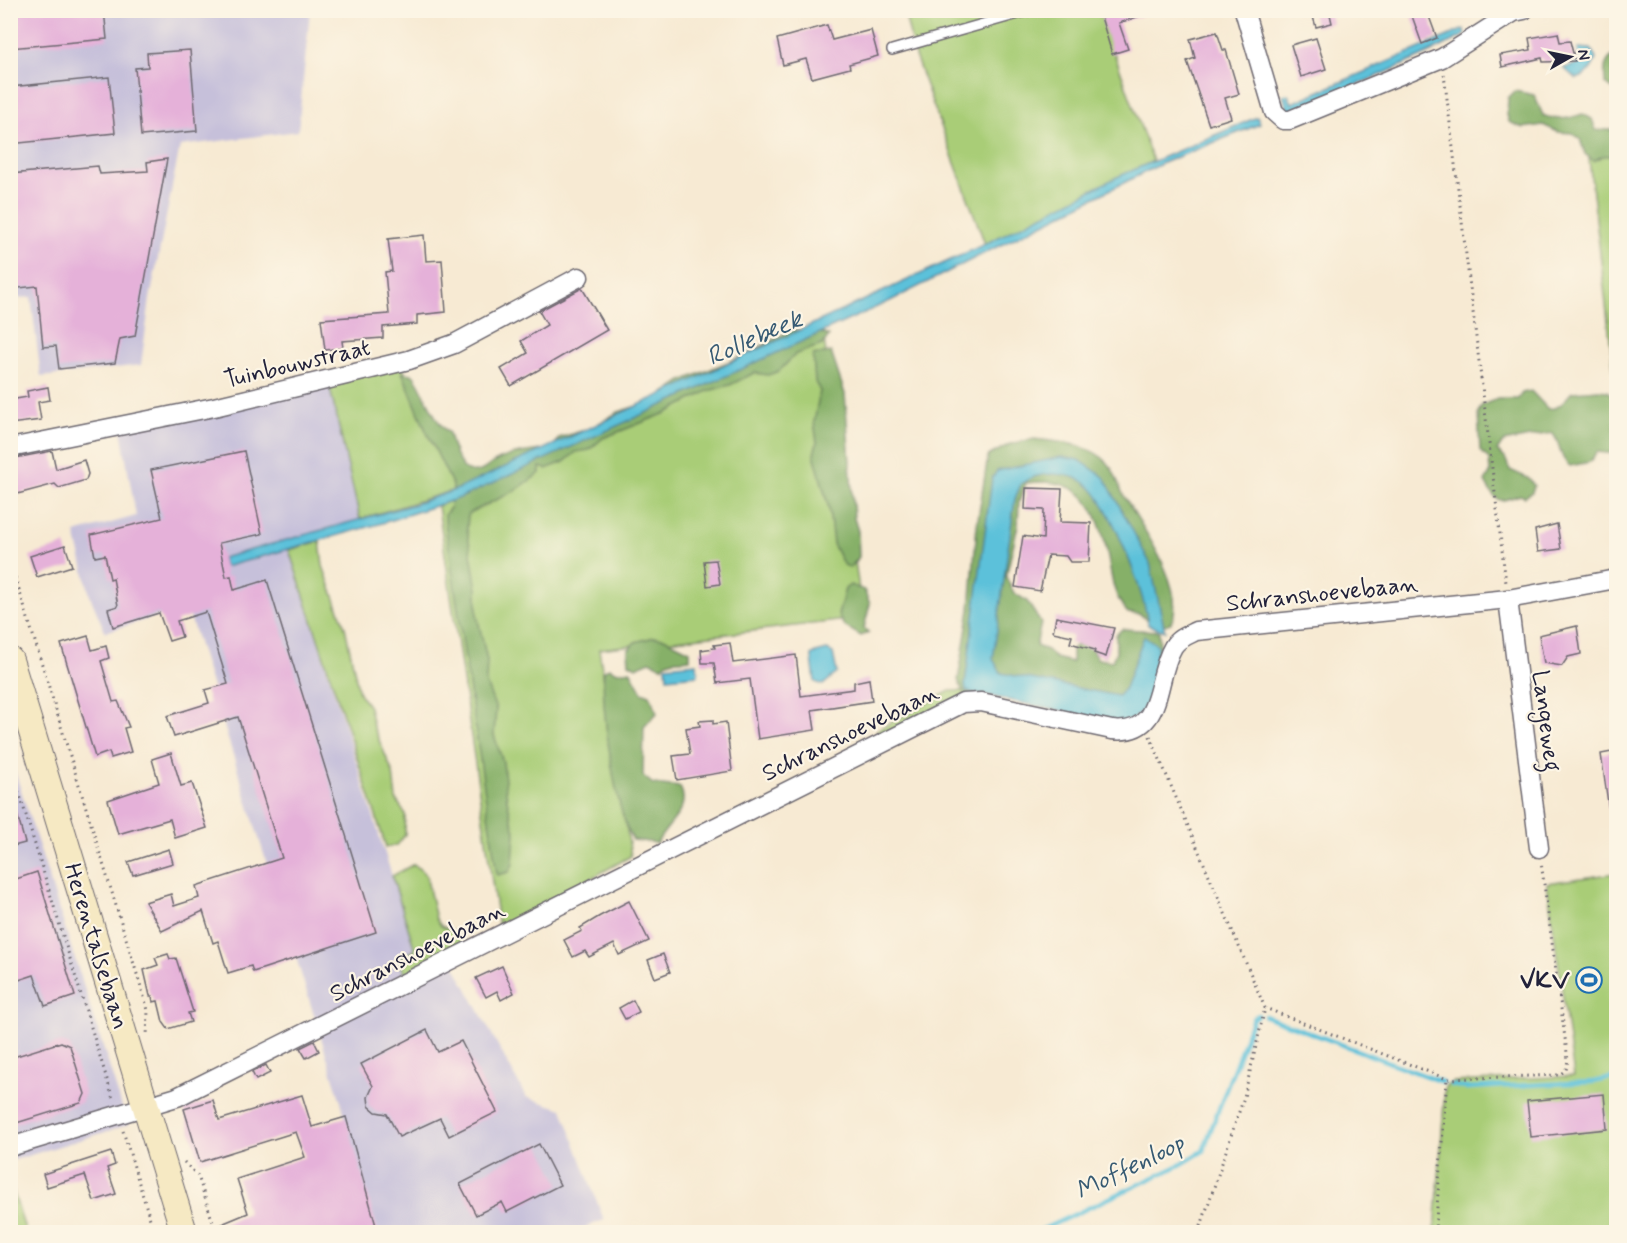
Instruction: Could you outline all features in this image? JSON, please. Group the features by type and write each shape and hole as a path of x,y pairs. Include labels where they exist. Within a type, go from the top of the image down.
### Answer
{"main road":[{"name":"Herentalsebaan","path":"10,660 184,1233"}],"street":[{"path":"1244,10 1274,112 1283,120 1290,120 1442,58 1517,11"},
{"name":"Tuinbouwstraat","path":"10,448 214,407 409,360 454,344 579,277"},
{"name":"Schranshoevebaan","path":"10,1147 177,1096 963,703 981,702 1123,731 1139,728 1144,724 1155,700 1174,645 1196,631 1508,599 1617,579"},
{"name":"Langeweg","path":"1508,599 1539,848"}],"lane":[{"path":"892,50 1032,10"}],"path":[{"path":"1442,58 1508,599"},
{"path":"10,560 148,1010 146,1046"},
{"path":"1144,724 1265,1008 1244,1097 1199,1233"},
{"path":"10,763 154,1233"},
{"path":"1265,1008 1447,1079 1559,1075 1566,1070 1568,1060 1539,848"},
{"path":"1435,1233 1447,1079"},
{"path":"178,1155 198,1176 216,1233"}],"shaded area":[{"path":"10,11 310,11 298,131 180,146 150,299 141,365 41,377 31,297 11,299"},
{"path":"328,380 360,519 286,540 423,974 452,961 526,1097 562,1109 604,1220 573,1232 378,1232 341,1102 187,607 105,632 90,596 75,533 136,516 120,425"},
{"path":"10,756 128,1125 11,1161 10,1161"}],"green space":[{"path":"904,11 1099,11 1153,161 985,244 915,56"},
{"path":"1616,54 1616,91 1605,84 1604,74 1605,66"},
{"path":"1515,91 1534,95 1543,115 1559,119 1583,114 1592,119 1596,130 1616,130 1616,155 1602,156 1594,161 1585,154 1580,139 1572,133 1558,132 1543,125 1523,128 1509,122 1508,98"},
{"path":"1586,134 1616,139 1616,390"},
{"path":"812,329 829,336 822,345 796,354 779,371 768,375 754,373 730,385 708,391 666,413 603,438 589,450 576,452 564,462 546,469 540,467 540,473 516,490 468,514 467,529 477,589 477,615 487,660 486,683 496,709 494,735 503,762 507,800 515,832 513,864 509,872 497,875 445,523 445,514 450,508 453,486 426,431 402,372 412,374 415,378 437,420 449,433 459,462 467,470 475,472 509,456 552,449 559,438 591,428 618,412 652,401 682,381 745,355 791,330"},
{"path":"823,332 863,618 599,649 631,856 499,930 438,506"},
{"path":"831,352 845,394 854,518 858,531 859,557 850,568 843,564 833,544 829,509 814,454 817,442 814,422 820,391 815,382 813,355"},
{"path":"401,363 458,489 360,519 328,380"},
{"path":"1531,391 1548,409 1560,405 1572,392 1607,391 1616,399 1615,454 1597,452 1590,462 1570,466 1566,463 1552,433 1503,442 1497,451 1505,458 1510,470 1530,479 1534,486 1532,492 1525,497 1520,495 1503,500 1496,498 1485,482 1490,473 1489,459 1480,451 1478,413 1482,405 1497,399 1518,399 1522,393"},
{"path":"1034,439 1083,447 1101,456 1108,463 1124,496 1160,558 1173,593 1175,609 1171,623 1155,628 1140,614 1128,613 1115,590 1101,530 1089,504 1071,488 1044,482 1026,483 1019,502 1018,525 1006,577 1014,593 1027,601 1041,623 1036,646 1047,650 1055,658 1072,662 1072,649 1084,638 1098,659 1112,661 1116,652 1116,635 1122,629 1159,631 1161,664 1152,699 965,696 958,680 970,609 977,525 988,456 1010,444"},
{"path":"320,541 323,566 345,627 359,693 369,707 373,726 393,773 396,799 405,814 405,835 397,845 386,847 289,550"},
{"path":"850,585 864,590 870,604 864,628 869,633 861,636 844,626 838,615 845,589"},
{"path":"654,637 664,638 690,651 690,659 671,661 662,667 650,661 636,667 629,663 628,650 635,642"},
{"path":"609,668 618,672 630,670 642,692 650,695 657,713 644,727 643,776 653,784 680,787 683,795 681,810 657,843 633,840 620,805 610,757 605,708 604,670"},
{"path":"950,691 966,691 967,696 878,737 877,730"},
{"path":"414,864 426,875 436,919 441,926 462,935 465,946 405,976 399,958 415,950 392,876"},
{"name":"VKV","path":"1616,873 1616,1232 1435,1232 1445,1087 1452,1082 1574,1076 1547,883"},
{"path":"11,1185 26,1232 11,1232"}],"water":[{"path":"1464,29 1465,35 1422,56 1288,111 1283,95 1288,94 1292,103"},
{"path":"1578,48 1591,49 1596,59 1589,72 1576,79 1564,68 1580,63"},
{"path":"1257,117 1260,124 1165,162 890,301 460,498 379,524 224,567 222,558 415,504 458,489 985,244 1117,177"},
{"path":"1061,457 1079,460 1104,477 1150,563 1165,631 1148,625 1141,594 1126,552 1107,512 1089,486 1074,477 1065,475 1037,476 1021,484 1015,499 993,659 1001,673 1118,696 1125,688 1144,636 1157,645 1153,684 1142,712 1127,721 1118,723 966,691 992,479 997,471"},
{"path":"827,650 833,653 837,673 823,685 815,682 812,654"},
{"path":"697,663 698,675 667,678 666,666"}],"building":[{"path":"10,10 104,10 107,39 10,48"},
{"path":"1099,10 1149,10 1149,13 1119,23 1128,49 1112,54"},
{"path":"1311,10 1329,10 1332,23 1316,27"},
{"path":"1427,11 1437,38 1422,44 1412,16"},
{"path":"827,25 832,40 871,30 878,56 849,64 850,68 812,78 806,59 783,65 777,39"},
{"path":"1217,32 1223,50 1226,50 1239,94 1225,98 1231,118 1209,125 1187,61 1195,58 1190,39"},
{"path":"1558,33 1560,42 1570,41 1575,61 1543,62 1542,58 1502,67 1500,55 1531,50 1529,38"},
{"path":"1316,38 1326,69 1301,77 1291,45"},
{"path":"190,50 197,131 141,136 135,68 148,67 147,53"},
{"path":"109,77 115,133 10,144 10,87"},
{"path":"167,159 135,336 120,339 115,363 59,369 56,346 43,347 37,286 10,289 10,174 98,166 100,174 148,171 147,162"},
{"path":"424,235 426,261 442,260 446,312 417,315 417,324 383,327 383,338 342,341 343,348 325,350 321,319 389,314 385,272 392,271 388,239"},
{"path":"582,288 607,330 511,386 501,369 528,353 521,341 547,325 539,311"},
{"path":"48,387 50,400 38,402 41,420 10,424 10,400 28,397 27,391"},
{"path":"52,451 56,469 84,460 88,474 86,480 59,488 55,484 10,496 10,459"},
{"path":"244,451 262,534 219,543 226,577 231,576 234,590 267,580 376,932 253,972 251,966 228,973 218,941 213,943 203,911 162,931 145,902 171,894 174,906 199,898 196,886 282,858 238,717 174,737 167,716 209,703 205,690 228,684 206,612 177,621 182,637 169,641 159,613 113,627 108,609 118,606 113,578 110,579 105,555 95,557 91,535 162,518 151,470"},
{"path":"1026,488 1062,489 1060,522 1091,523 1089,562 1070,562 1066,556 1048,555 1040,591 1015,587 1023,536 1043,539 1044,510 1025,509"},
{"path":"1557,524 1561,549 1538,552 1535,530"},
{"path":"65,545 72,566 37,577 30,556"},
{"path":"716,560 720,584 707,586 704,561"},
{"path":"1056,617 1114,628 1106,657 1094,653 1095,650 1070,643 1072,636 1053,632"},
{"path":"1577,626 1581,654 1568,657 1562,666 1544,663 1539,635"},
{"path":"88,636 92,650 106,646 109,658 101,661 113,702 118,701 129,727 124,728 131,752 111,758 109,752 95,757 61,644"},
{"path":"730,643 733,663 796,655 801,696 854,689 854,682 869,679 872,701 812,710 815,730 758,739 750,679 717,683 714,663 702,663 701,650 715,648 714,645"},
{"path":"713,720 713,724 726,722 732,771 677,780 673,756 690,754 686,728 700,726 699,721"},
{"path":"1617,751 1617,809 1609,810 1601,754"},
{"path":"171,753 181,786 192,783 207,828 175,838 170,819 118,834 108,800 159,783 152,759"},
{"path":"14,803 25,843 10,847 10,804"},
{"path":"169,849 173,863 133,875 128,862"},
{"path":"37,872 75,996 45,1006 34,975 10,983 10,881"},
{"path":"629,901 649,941 619,955 614,944 589,957 585,951 573,957 564,940 582,931 580,928 600,916"},
{"path":"168,954 170,959 176,958 193,1012 188,1013 191,1022 168,1029 163,1022 158,1001 153,1002 150,996 144,970 158,965 155,958"},
{"path":"663,954 670,972 655,978 648,960"},
{"path":"502,966 514,993 501,1000 497,991 486,997 476,978"},
{"path":"633,1000 639,1012 625,1019 619,1008"},
{"path":"427,1030 438,1052 461,1041 497,1112 449,1136 440,1118 399,1137 387,1114 376,1112 369,1106 368,1097 373,1086 361,1064"},
{"path":"314,1041 319,1051 306,1058 300,1048"},
{"path":"61,1042 70,1046 85,1094 81,1103 10,1125 10,1058"},
{"path":"266,1065 270,1073 256,1080 252,1072"},
{"path":"1604,1094 1607,1129 1531,1137 1527,1101"},
{"path":"302,1095 312,1127 346,1117 378,1233 200,1233 248,1213 237,1179 305,1157 296,1132 200,1162 184,1109 213,1100 219,1120"},
{"path":"539,1144 560,1185 507,1212 502,1202 476,1215 460,1184"},
{"path":"111,1152 115,1165 107,1168 116,1194 94,1201 85,1175 47,1187 43,1174"}],"waterway":[{"name":"Moffenloop","path":"1037,1232 1180,1165 1203,1151 1253,1018 1258,1015"},
{"name":"Moffenloop","path":"1265,1016 1442,1082"},
{"name":"Moffenloop","path":"1451,1085 1466,1088 1594,1082 1616,1077"}],"place":[{"name":"VKV","path":"1589,980"}],"water label":[{"name":"Rollebeek","path":"754,337"}]}
